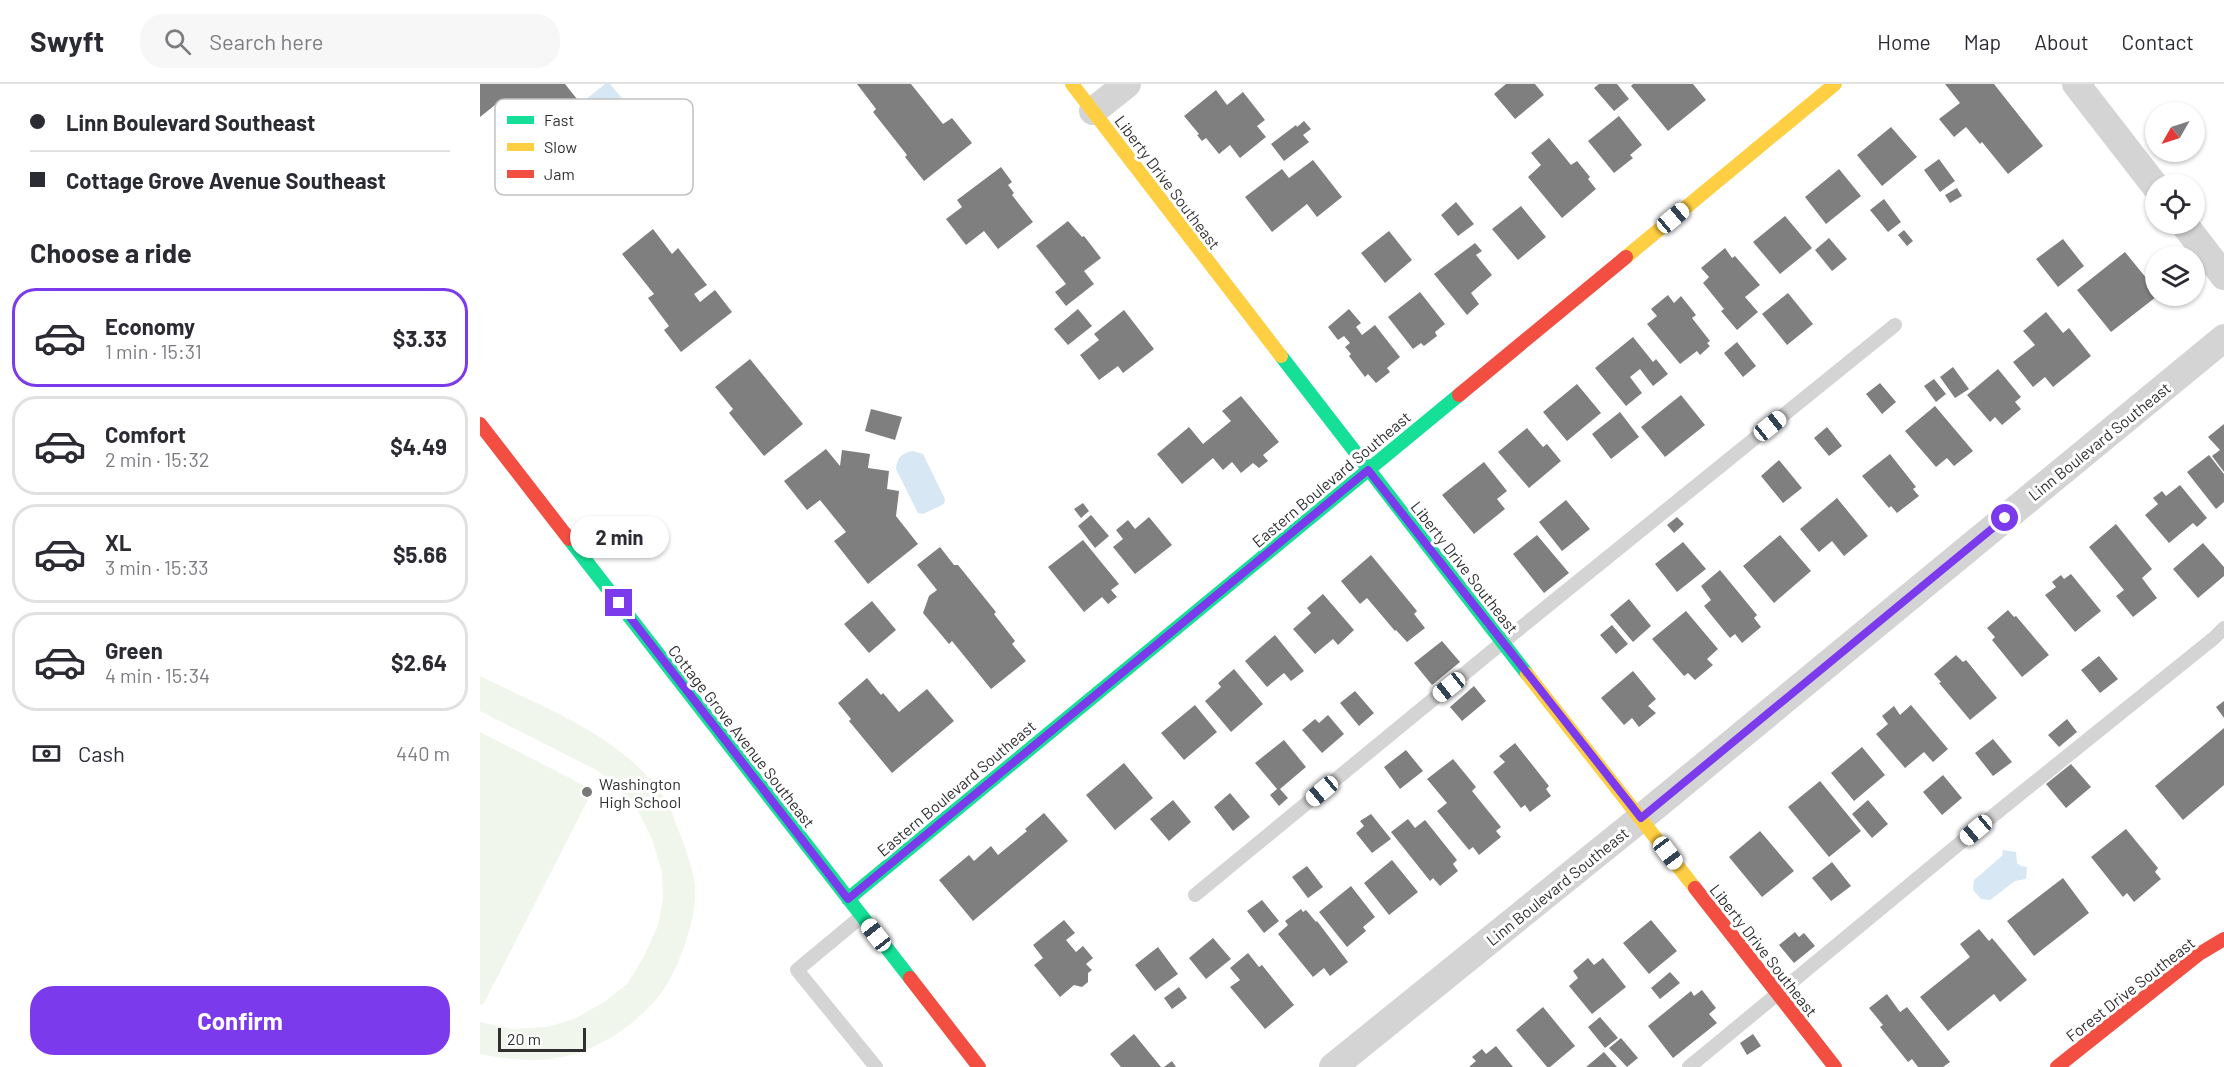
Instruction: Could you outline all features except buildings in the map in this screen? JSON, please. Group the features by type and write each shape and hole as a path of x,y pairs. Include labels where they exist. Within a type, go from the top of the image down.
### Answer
{"street":[{"name":"Liberty Drive Southeast","path":"1072,84 1368,470 1641,818 1776,995 1835,1067"},
{"path":"1093,111 1127,84"},
{"name":"Eastern Boulevard Southeast","path":"848,899 1835,84"},
{"path":"2076,84 2146,174"},
{"path":"2192,234 2224,276"},
{"name":"Linn Boulevard Southeast","path":"1333,1067 1641,818 2224,338"},
{"name":"Cottage Grove Avenue Southeast","path":"480,424 979,1067"},
{"name":"Forest Drive Southeast","path":"2057,1067 2199,954 2224,939"}],"lane":[{"path":"1195,895 1895,325"},
{"path":"1689,1067 2224,628"},
{"path":"862,916 797,970 876,1067"}],"shaded area":[{"path":"480,676 582,726 628,758 649,778 666,800 693,873 695,899 689,931 684,948 662,993 640,1015 603,1042 581,1052 553,1059 509,1059 480,1054 480,1022 512,1029 547,1027 574,1019 604,1002 628,983 657,928 663,900 662,872 652,839 638,811 619,788 598,771 480,711"},
{"path":"480,732 593,790 483,1005 480,1004"}],"water":[{"path":"605,84 610,84 623,99 586,99"},
{"path":"913,451 923,454 945,499 944,504 923,514 918,513 896,469 901,456"},
{"path":"2003,850 2016,852 2017,863 2027,867 2026,879 2015,881 1990,900 1981,899 1973,890 1974,880 2002,856"}],"traffic: fast":[{"path":"1281,356 1527,674"},
{"path":"848,899 1459,395"},
{"path":"569,539 910,978"}],"traffic: slow":[{"path":"1072,84 1281,356"},
{"path":"1626,257 1835,84"},
{"path":"1527,674 1695,888"}],"traffic: jam":[{"path":"1459,395 1626,257"},
{"path":"480,424 569,539"},
{"path":"1695,888 1835,1067"},
{"path":"2057,1067 2199,954 2224,939"},
{"path":"910,978 979,1067"}],"place":[{"name":"Washington High School","path":"587,792"}],"route":[{"path":"619,603 848,899 1368,470 1641,818 2005,518"}]}
